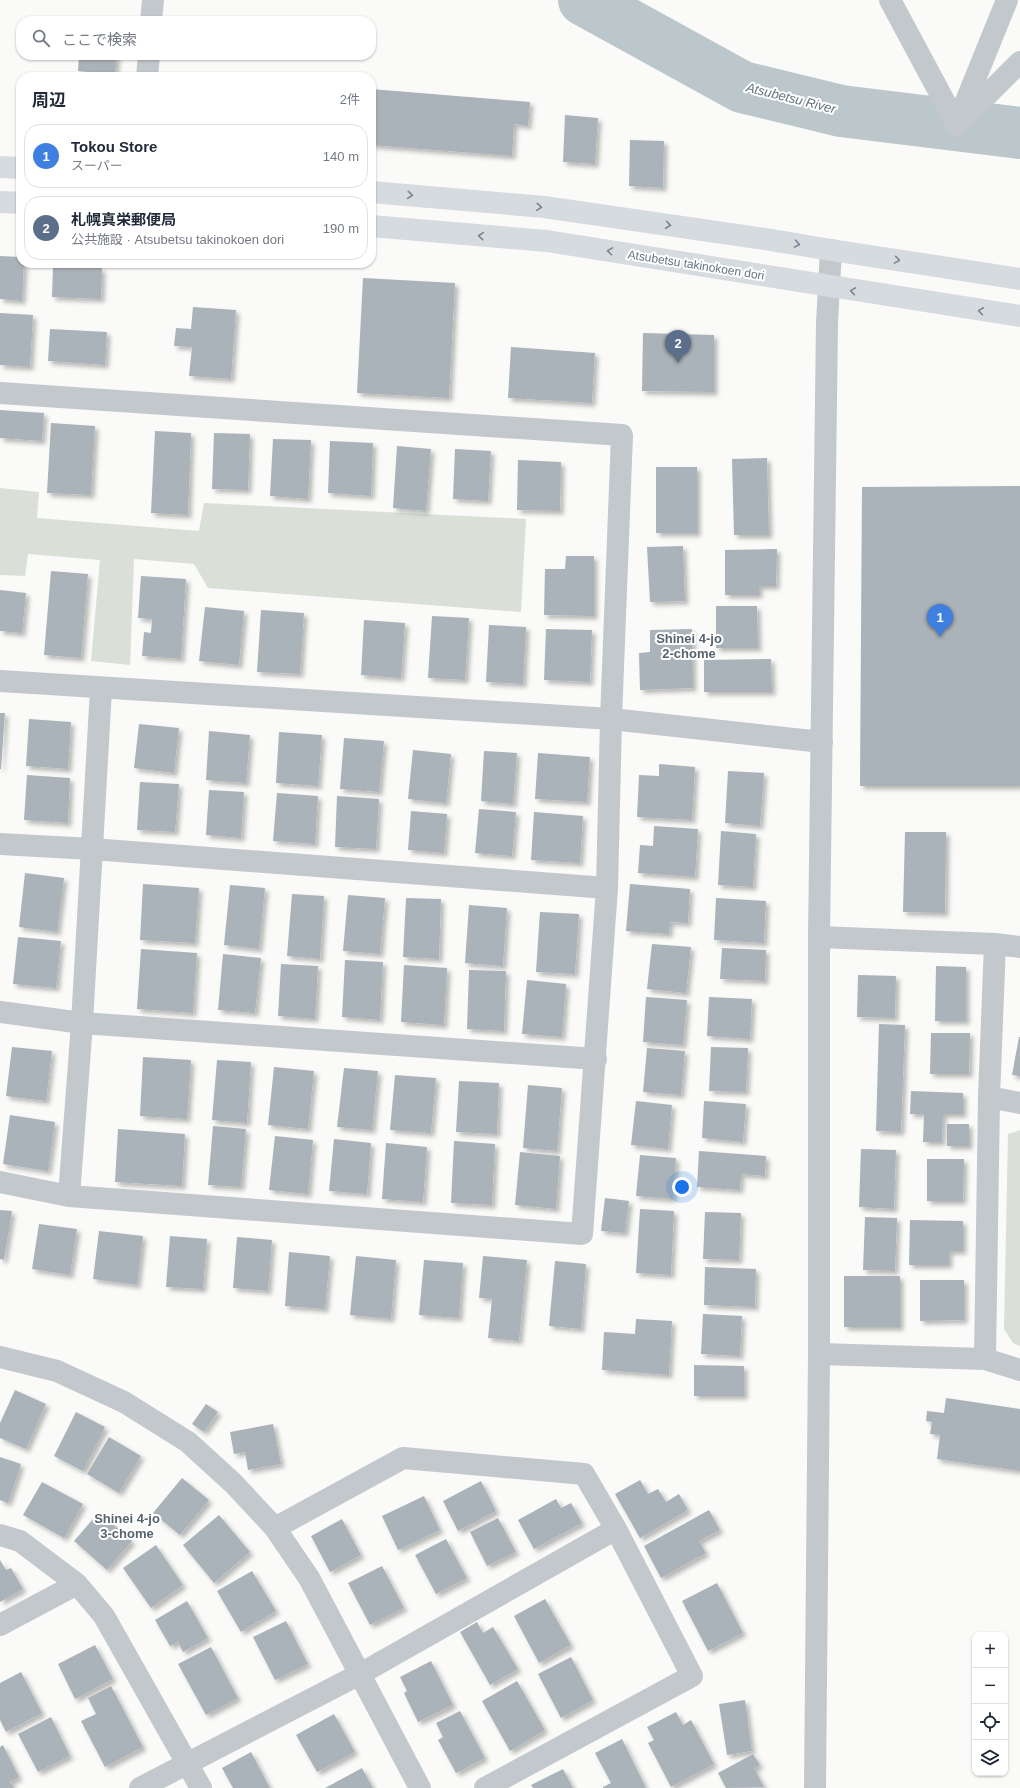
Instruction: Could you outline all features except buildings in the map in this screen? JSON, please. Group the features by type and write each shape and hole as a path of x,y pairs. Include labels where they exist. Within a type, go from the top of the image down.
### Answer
{"main road":[{"path":"0,167 16,168"},
{"path":"376,192 544,207 765,239 1020,279"},
{"path":"0,202 16,203"},
{"name":"Atsubetsu takinokoen dori","path":"376,226 546,241 828,287 1020,316"}],"street":[{"path":"152,16 153,0"},
{"path":"890,0 957,124"},
{"path":"957,124 1007,0"},
{"path":"147,72 149,60"},
{"path":"957,124 1020,62"},
{"path":"815,1788 819,1354 819,937 828,287 831,250"},
{"path":"0,393 622,435 611,719 607,888 596,1060 582,1234 69,1196 0,1182"},
{"path":"0,681 611,719 822,742"},
{"path":"69,1196 82,1023 101,688"},
{"path":"0,844 92,849 607,888"},
{"path":"819,937 995,944 1020,947"},
{"path":"986,1359 989,1097 995,944"},
{"path":"0,1012 82,1023 596,1060"},
{"path":"989,1097 1020,1103"},
{"path":"819,1354 986,1359 1020,1370"},
{"path":"0,1357 57,1371 124,1402 188,1442 233,1483 275,1528 309,1578 420,1788"},
{"path":"275,1528 403,1458 584,1474 616,1530 692,1676 485,1788"},
{"path":"140,1788 360,1674 616,1530"},
{"path":"0,1535 20,1541 77,1584 104,1616 201,1788"},
{"path":"0,1625 77,1584"}],"shaded area":[{"path":"0,488 39,492 37,518 199,531 204,503 526,519 521,612 208,588 194,564 134,559 130,665 91,661 100,560 28,554 25,576 0,575"},
{"path":"1020,1130 1020,1346 1013,1343 1004,1329 1008,1134"}],"waterway":[{"name":"Atsubetsu River","path":"584,0 742,87 841,111 1020,133"}],"place":[{"name":"札幌真栄郵便局","path":"678,363"},
{"name":"Tokou Store","path":"940,637"}],"district":[{"name":"Shinei 4-jo 2-chome","path":"689,646"},
{"name":"Shinei 4-jo 3-chome","path":"127,1526"}]}
